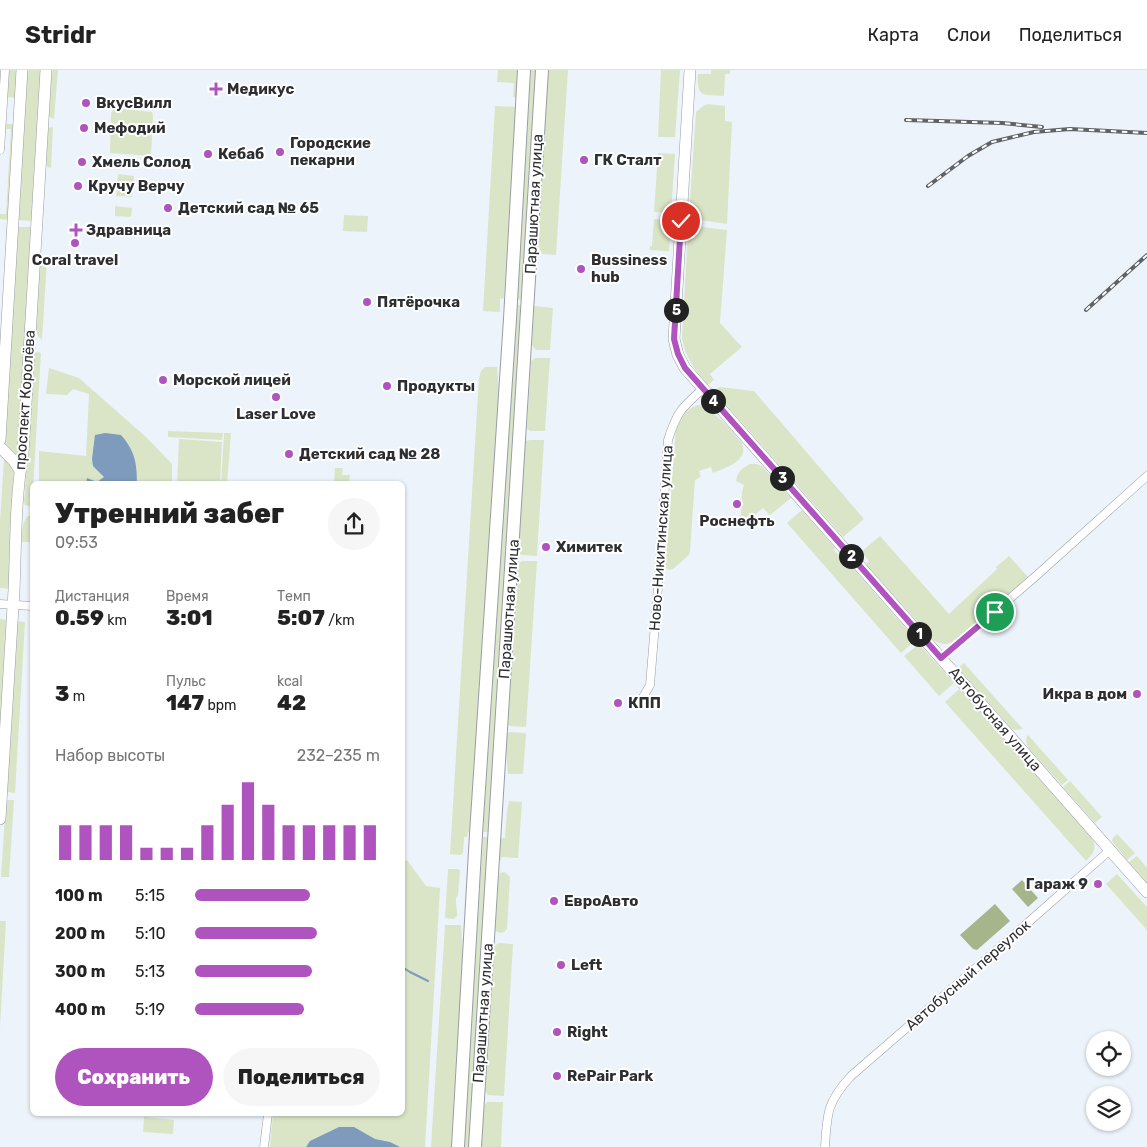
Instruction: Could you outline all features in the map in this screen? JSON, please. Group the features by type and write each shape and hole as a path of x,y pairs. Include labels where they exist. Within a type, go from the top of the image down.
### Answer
{"main road":[{"name":"Парашютная улица","path":"458,1147 524,70"},
{"name":"Парашютная улица","path":"475,1147 542,70"}],"street":[{"path":"0,150 5,70"},
{"name":"проспект Королёва","path":"0,440 2,372 22,70"},
{"name":"проспект Королёва","path":"0,819 46,70"},
{"name":"Автобусная улица","path":"690,70 674,339 678,354 685,368 1147,892"},
{"name":"Ново-Никитинская улица","path":"643,698 650,685 668,440 676,417 681,409 703,389"},
{"path":"0,447 14,461 20,471"},
{"path":"941,658 1147,476"},
{"path":"0,604 30,606"},
{"name":"Автобусный переулок","path":"825,1147 830,1105 843,1085 1110,850"},
{"path":"264,1147 268,1116"}],"green space":[{"path":"9,70 17,70 17,98 7,97"},
{"path":"27,70 42,70 32,221 18,220"},
{"path":"51,70 58,70 54,119 48,116"},
{"path":"498,70 518,70 516,97 513,97 514,83 497,82"},
{"path":"531,70 536,70 522,300 517,299"},
{"path":"548,70 568,70 556,255 541,254 538,239"},
{"path":"661,70 680,70 675,137 658,137"},
{"path":"711,70 730,70 730,74 725,74 724,96 703,94 698,87 698,74 711,74"},
{"path":"708,104 725,106 725,121 732,122 727,224 694,219 689,215 696,112"},
{"path":"495,106 516,107 504,298 500,299 500,312 483,311"},
{"path":"117,108 152,112 151,156 110,153 111,113"},
{"path":"6,124 16,124 9,220 0,219 0,214 6,214 11,129 6,129"},
{"path":"53,127 51,168 47,167 45,150 47,128"},
{"path":"658,153 675,154 671,213 654,212"},
{"path":"118,174 134,176 132,197 116,196"},
{"path":"115,206 132,208 131,216 115,216"},
{"path":"344,215 368,216 367,232 343,231"},
{"path":"654,219 671,220 669,251 650,250"},
{"path":"693,226 727,230 720,323 742,347 710,374 714,380 708,385 691,363 682,338 688,230"},
{"path":"17,227 32,227 18,454 15,455 5,443"},
{"path":"39,260 47,260 42,340 35,328"},
{"path":"517,305 522,305 489,832 483,832"},
{"path":"534,306 553,308 550,350 536,350 532,345"},
{"path":"34,353 41,353 34,481 30,481 30,506 25,505 24,502"},
{"path":"535,358 550,358 545,431 530,431 527,429 531,361"},
{"path":"485,367 497,367 499,392 471,832 468,832 467,837 464,837 463,853 461,855 450,854 479,378 481,371"},
{"path":"49,368 79,378 146,437 172,464 172,481 39,481 39,451 86,456 89,394 73,389 67,395 46,394"},
{"path":"720,387 754,391 864,519 843,537 714,391"},
{"path":"699,405 723,421 742,443 743,449 740,459 730,466 713,473 711,467 699,471 701,477 695,480 689,555 673,569 667,569 665,567 676,428 684,414 691,408"},
{"path":"168,431 223,433 222,440 168,437"},
{"path":"224,433 231,433 227,481 221,481"},
{"path":"179,439 222,442 220,481 177,481"},
{"path":"544,440 537,556 518,553 525,441"},
{"path":"4,459 14,468 11,509 13,542 10,589 0,588 0,521"},
{"path":"750,464 762,466 791,498 770,515 763,508 740,528 744,485 736,481 739,472"},
{"path":"335,468 343,468 342,475 350,475 349,481 334,481"},
{"path":"802,510 835,548 834,550 841,558 843,557 916,640 901,653 787,523"},
{"path":"30,516 30,542 22,542 23,525"},
{"path":"880,536 949,614 1009,556 1028,577 953,642 941,644 934,640 866,564 869,561 861,552"},
{"path":"522,561 537,561 526,727 508,725 518,564"},
{"path":"0,619 8,620 0,752"},
{"path":"17,621 25,622 15,793 6,791"},
{"path":"919,644 954,683 939,696 904,656"},
{"path":"964,663 1023,729 1012,729 958,668"},
{"path":"959,689 1092,838 1094,851 1086,861 945,702"},
{"path":"510,732 526,733 523,774 508,774 506,751 507,734"},
{"path":"1028,735 1068,780 1062,785 1029,749 1026,742"},
{"path":"1070,781 1102,817 1095,823 1063,787"},
{"path":"14,800 9,877 1,877 6,801"},
{"path":"509,801 522,802 518,858 502,857 499,860 501,838 505,838"},
{"path":"1117,834 1135,853 1127,860 1112,841"},
{"path":"483,837 488,837 469,1147 464,1147"},
{"path":"1137,856 1147,868 1147,883 1129,862"},
{"path":"407,860 426,886 440,888 425,1147 270,1147 273,1116 405,1116 405,861"},
{"path":"448,869 460,870 458,895 456,898 457,916 454,919 445,918"},
{"path":"504,872 510,877 507,929 501,933 495,929 499,876 500,873"},
{"path":"1117,874 1147,907 1147,930 1106,884"},
{"path":"1022,880 1038,898 1028,907 1012,889"},
{"path":"995,904 1010,921 977,950 973,949 960,935"},
{"path":"0,921 6,921 0,1028"},
{"path":"445,925 461,925 463,957 451,1147 431,1147"},
{"path":"499,943 513,944 504,1096 488,1095 485,1091 494,946"},
{"path":"487,1102 503,1102 501,1147 481,1147 484,1106"},
{"path":"144,1117 174,1120 173,1134 143,1132"}],"water":[{"path":"105,433 121,435 129,446 136,463 137,481 98,481 104,477 93,466 95,435"},
{"path":"339,1127 354,1127 375,1139 390,1142 400,1147 306,1147 310,1141"}],"waterway":[{"path":"405,969 428,981"}],"railway":[{"path":"906,120 1002,123 1042,127"},
{"path":"928,186 968,156 992,142 1034,132 1070,129 1147,133"},
{"path":"1086,310 1147,255"}],"place":[{"name":"Медикус","path":"216,89"},
{"name":"ВкусВилл","path":"86,103"},
{"name":"Мефодий","path":"84,128"},
{"name":"Городские пекарни","path":"280,152"},
{"name":"Кебаб","path":"208,154"},
{"name":"ГК Сталт","path":"584,160"},
{"name":"Хмель Солод","path":"82,162"},
{"name":"Кручу Верчу","path":"78,186"},
{"name":"Детский сад № 65","path":"168,208"},
{"name":"Здравница","path":"76,230"},
{"name":"Coral travel","path":"75,243"},
{"name":"Bussiness hub","path":"581,269"},
{"name":"Пятёрочка","path":"367,302"},
{"name":"Морской лицей","path":"163,380"},
{"name":"Продукты","path":"387,386"},
{"name":"Laser Love","path":"276,397"},
{"name":"Детский сад № 28","path":"289,454"},
{"name":"Роснефть","path":"737,504"},
{"name":"Химитек","path":"546,547"},
{"name":"Икра в дом","path":"1137,694"},
{"name":"КПП","path":"618,703"},
{"name":"Гараж 9","path":"1098,884"},
{"name":"ЕвроАвто","path":"554,901"},
{"name":"Left","path":"561,965"},
{"name":"Right","path":"557,1032"},
{"name":"RePair Park","path":"557,1076"}],"route":[{"path":"681,221 674,339 678,354 685,368 941,658 995,612"}]}
